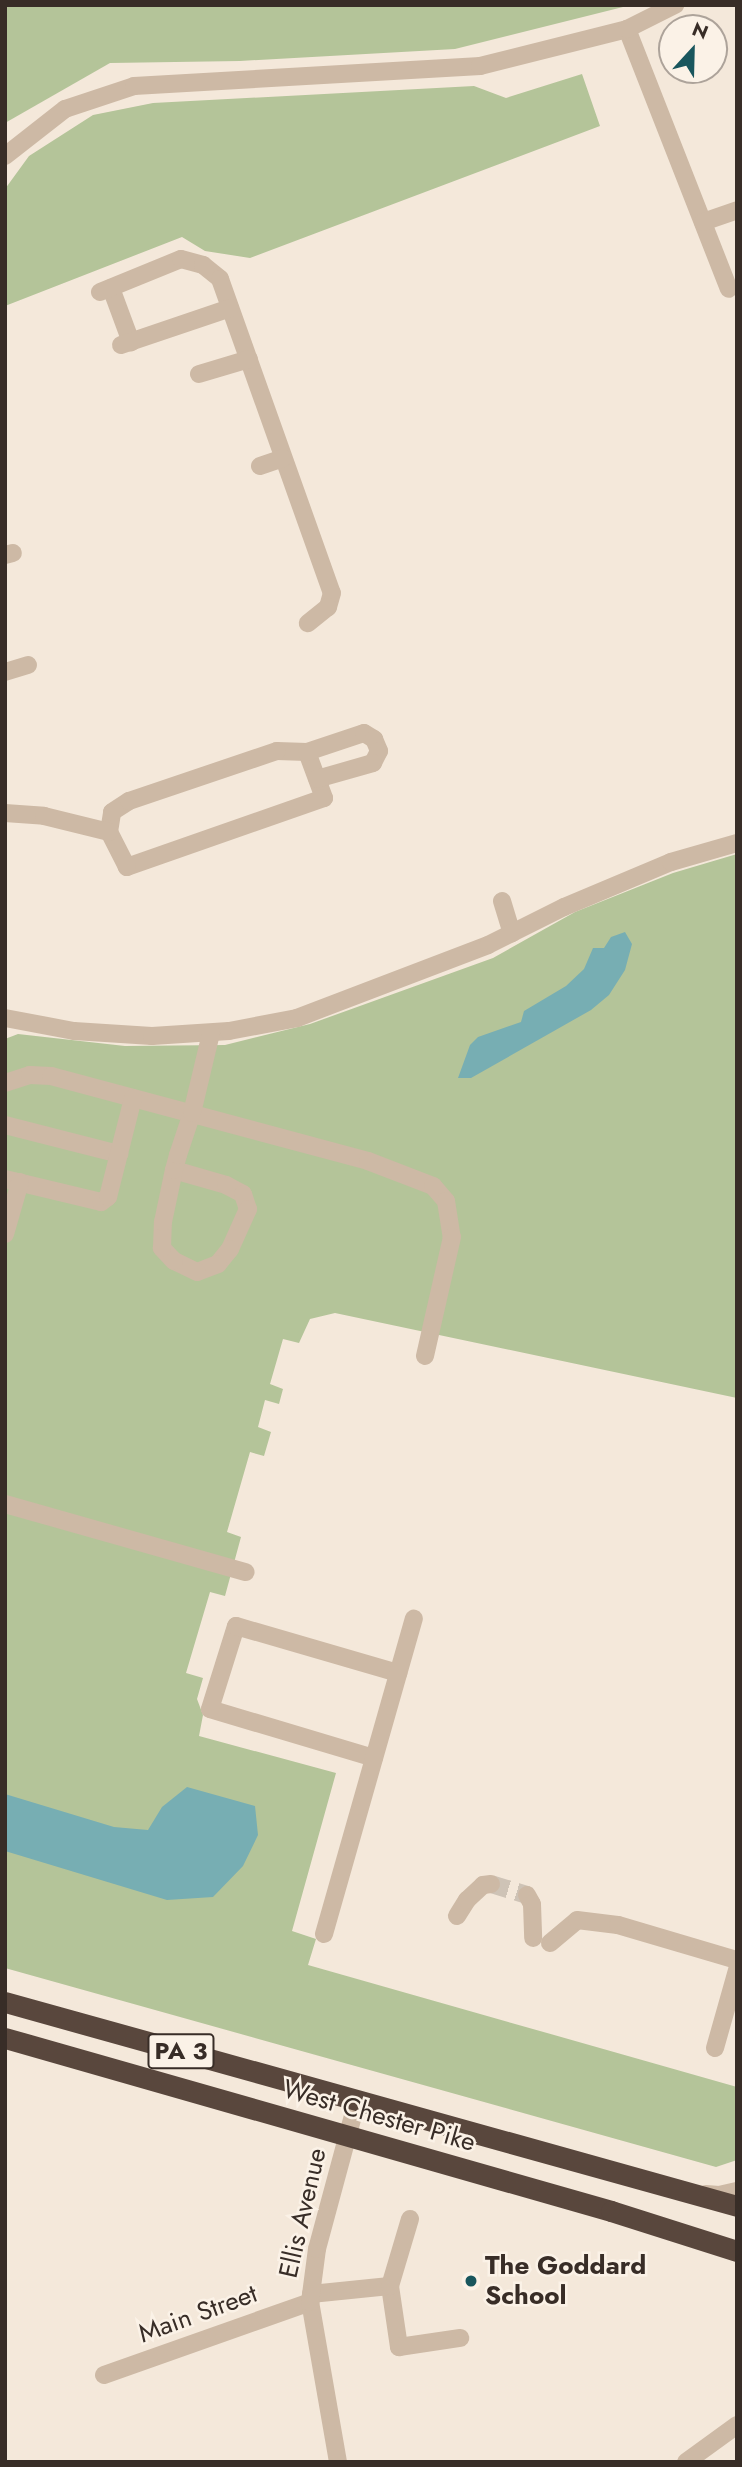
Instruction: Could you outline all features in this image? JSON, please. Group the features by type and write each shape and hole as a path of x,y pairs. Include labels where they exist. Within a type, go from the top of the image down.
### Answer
{"highway":[{"name":"West Chester Pike","path":"5,2002 737,2206"},
{"name":"West Chester Pike","path":"5,2038 737,2251"}],"street":[{"path":"5,156 65,109 134,86 480,66 627,29 675,5"},
{"path":"627,29 729,289"},
{"path":"703,222 737,210"},
{"path":"230,308 126,343 105,290 181,259 203,265 220,279 332,593 328,607 308,624"},
{"path":"199,374 249,359"},
{"path":"260,466 283,458"},
{"path":"5,673 27,664"},
{"path":"307,752 324,798 127,867 109,832 112,812 129,801 277,751 307,752 364,733 374,738 379,751 373,763 317,779"},
{"path":"5,813 44,816 109,832"},
{"path":"5,1018 74,1031 152,1036 211,1033 297,1018 512,933 671,862 737,843"},
{"path":"502,901 512,933"},
{"path":"174,1170 226,1185 243,1195 248,1209 230,1250 218,1264 197,1272 174,1261 162,1248 163,1222 174,1170 192,1113 211,1033"},
{"path":"5,1083 30,1074 51,1076 368,1161 433,1186 446,1201 452,1237 425,1356"},
{"path":"5,1234 12,1180 101,1202 108,1197 133,1098"},
{"path":"5,1125 119,1154"},
{"path":"5,1504 246,1572"},
{"path":"324,1934 414,1619"},
{"path":"374,1758 210,1709 236,1626 398,1673"},
{"path":"457,1916 467,1900 483,1885 491,1884"},
{"path":"527,1895 532,1904 541,1940 577,1920 618,1925 737,1960"},
{"path":"715,2048 737,1970"},
{"name":"Ellis Avenue","path":"338,2462 310,2298 317,2249 357,2101"},
{"path":"694,2193 719,2195 737,2191"},
{"path":"410,2219 390,2286 399,2347 460,2338"},
{"name":"Main Street","path":"104,2375 310,2298 390,2286"},
{"path":"686,2462 737,2425"}],"green space":[{"path":"5,5 631,5 455,49 240,61 110,63 5,123"},
{"path":"582,74 600,126 250,258 205,251 182,237 5,306 5,189 29,156 93,115 153,103 474,86 506,98"},
{"path":"737,854 737,1398 335,1313 310,1319 299,1343 283,1339 270,1384 283,1389 279,1404 265,1400 258,1427 271,1432 264,1456 250,1452 227,1532 241,1537 225,1596 210,1592 186,1673 203,1678 197,1699 203,1715 199,1736 336,1773 292,1931 316,1939 308,1965 737,2087 737,2160 716,2167 5,1968 5,1039 18,1034 125,1046 225,1045 310,1024 493,958 575,912 673,873"}],"water":[{"path":"625,932 632,944 625,970 609,995 591,1010 471,1078 458,1078 470,1045 478,1037 521,1022 524,1011 566,986 584,969 593,948 604,948 611,937"},
{"path":"187,1787 255,1806 258,1835 243,1866 213,1897 167,1900 5,1851 5,1794 114,1827 148,1830 162,1807"}],"tunnel":[{"path":"491,1884 527,1895"}],"place":[{"name":"The Goddard School","path":"471,2281"}]}
